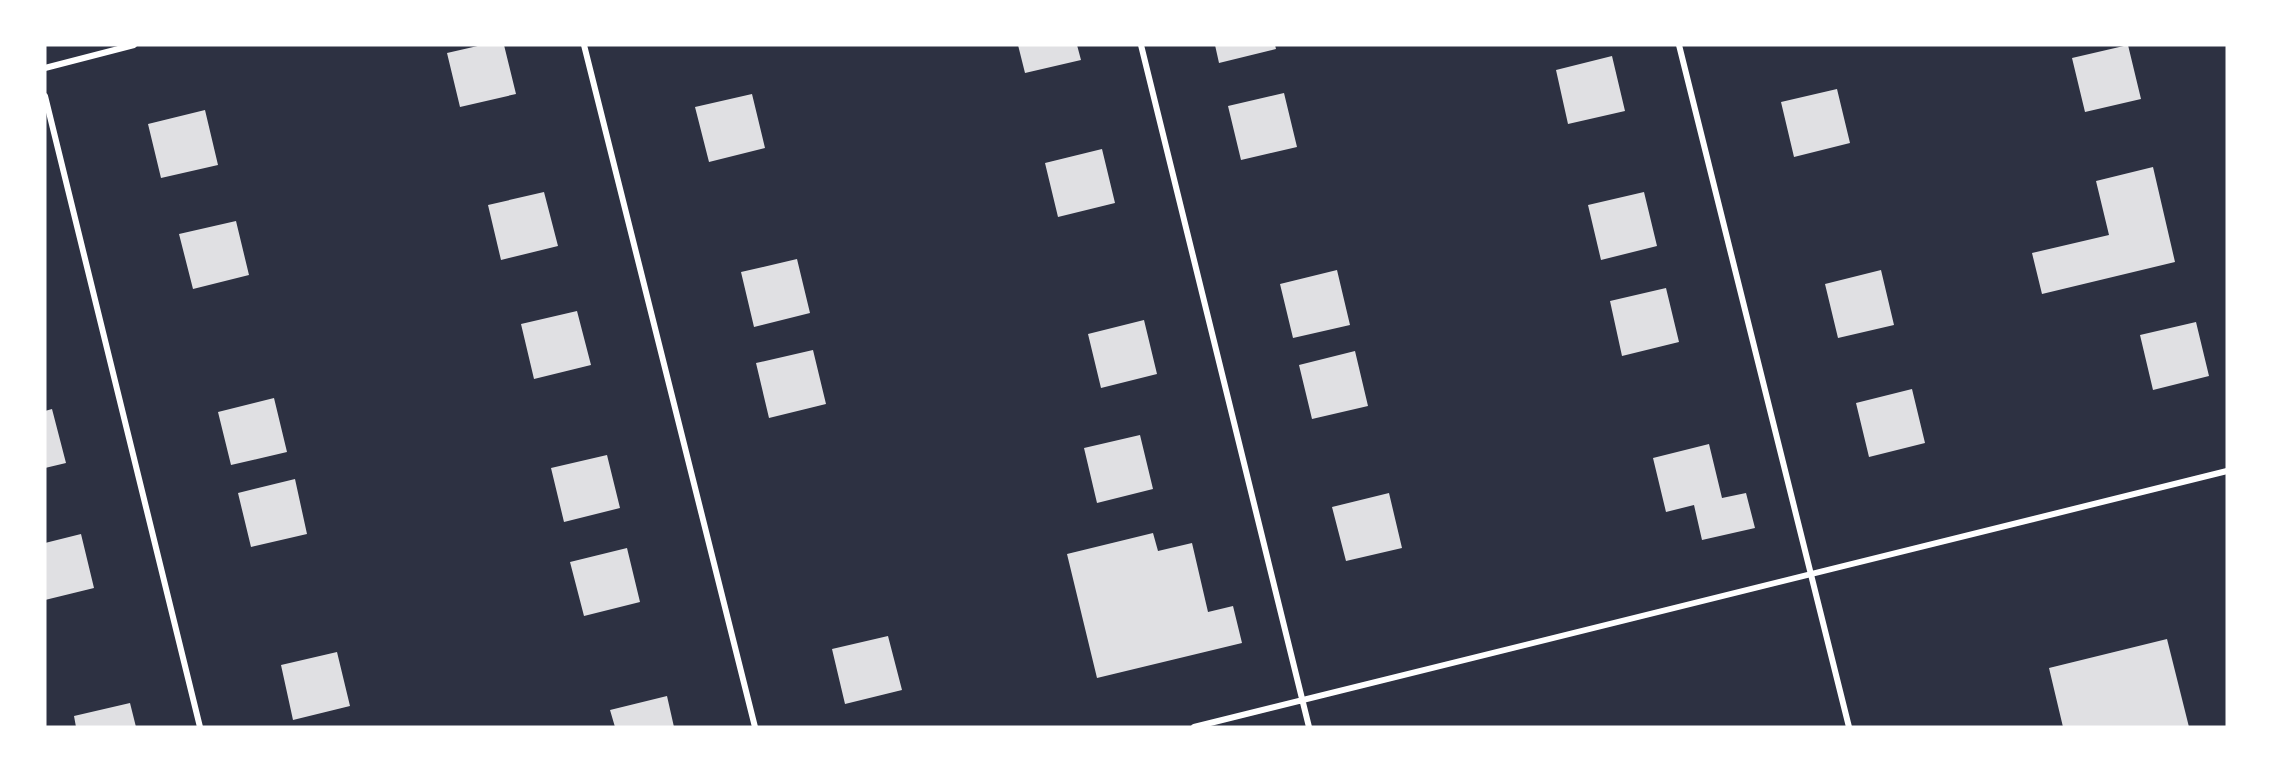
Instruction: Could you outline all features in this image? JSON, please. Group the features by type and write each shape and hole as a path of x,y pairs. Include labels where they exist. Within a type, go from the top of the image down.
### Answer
{"street":[{"path":"45,68 134,45"},
{"path":"584,45 754,727"},
{"path":"1141,45 1309,727"},
{"path":"1679,45 1849,727"},
{"path":"45,96 200,727"},
{"path":"1194,727 2227,471"}],"building":[{"path":"482,45 504,45 516,94 460,107 447,53"},
{"path":"1018,45 1077,45 1081,60 1025,73"},
{"path":"1215,45 1275,45 1276,49 1219,63"},
{"path":"2128,45 2141,99 2085,112 2072,58"},
{"path":"1612,56 1625,111 1568,124 1556,70"},
{"path":"1837,89 1850,143 1794,157 1781,102"},
{"path":"1284,93 1297,147 1241,160 1228,106"},
{"path":"752,94 765,148 709,162 695,107"},
{"path":"205,110 218,165 161,178 148,124"},
{"path":"1102,149 1115,203 1058,217 1045,163"},
{"path":"2153,167 2175,262 2042,294 2032,253 2109,235 2096,181"},
{"path":"544,192 558,246 501,260 488,205"},
{"path":"1644,192 1657,246 1601,260 1588,205"},
{"path":"236,221 249,275 193,289 179,234"},
{"path":"797,259 810,313 754,327 741,272"},
{"path":"1337,270 1350,325 1293,338 1280,284"},
{"path":"1881,270 1894,325 1838,338 1825,284"},
{"path":"1666,288 1679,342 1622,356 1610,301"},
{"path":"577,311 591,365 534,379 521,324"},
{"path":"1144,320 1157,374 1101,388 1088,334"},
{"path":"2196,322 2209,376 2153,390 2140,335"},
{"path":"813,350 826,404 769,418 756,363"},
{"path":"1355,351 1368,406 1312,419 1299,365"},
{"path":"1912,389 1925,443 1869,457 1856,403"},
{"path":"274,398 287,452 231,465 218,412"},
{"path":"52,409 66,463 45,468 45,411"},
{"path":"1140,435 1153,489 1097,503 1084,448"},
{"path":"1709,444 1722,498 1746,493 1755,528 1702,540 1694,505 1666,512 1653,458"},
{"path":"607,455 620,508 564,522 551,468"},
{"path":"295,479 307,534 251,547 238,493"},
{"path":"1389,493 1402,548 1346,561 1332,507"},
{"path":"1153,533 1158,551 1192,543 1208,612 1233,606 1242,643 1097,678 1067,554"},
{"path":"81,534 94,588 45,600 45,543"},
{"path":"627,548 640,602 584,616 570,562"},
{"path":"888,636 902,690 845,704 832,649"},
{"path":"2167,639 2189,727 2063,727 2049,668"},
{"path":"337,652 350,706 293,720 281,665"},
{"path":"667,696 674,727 615,727 610,710"},
{"path":"130,703 136,727 76,727 74,716"}]}
